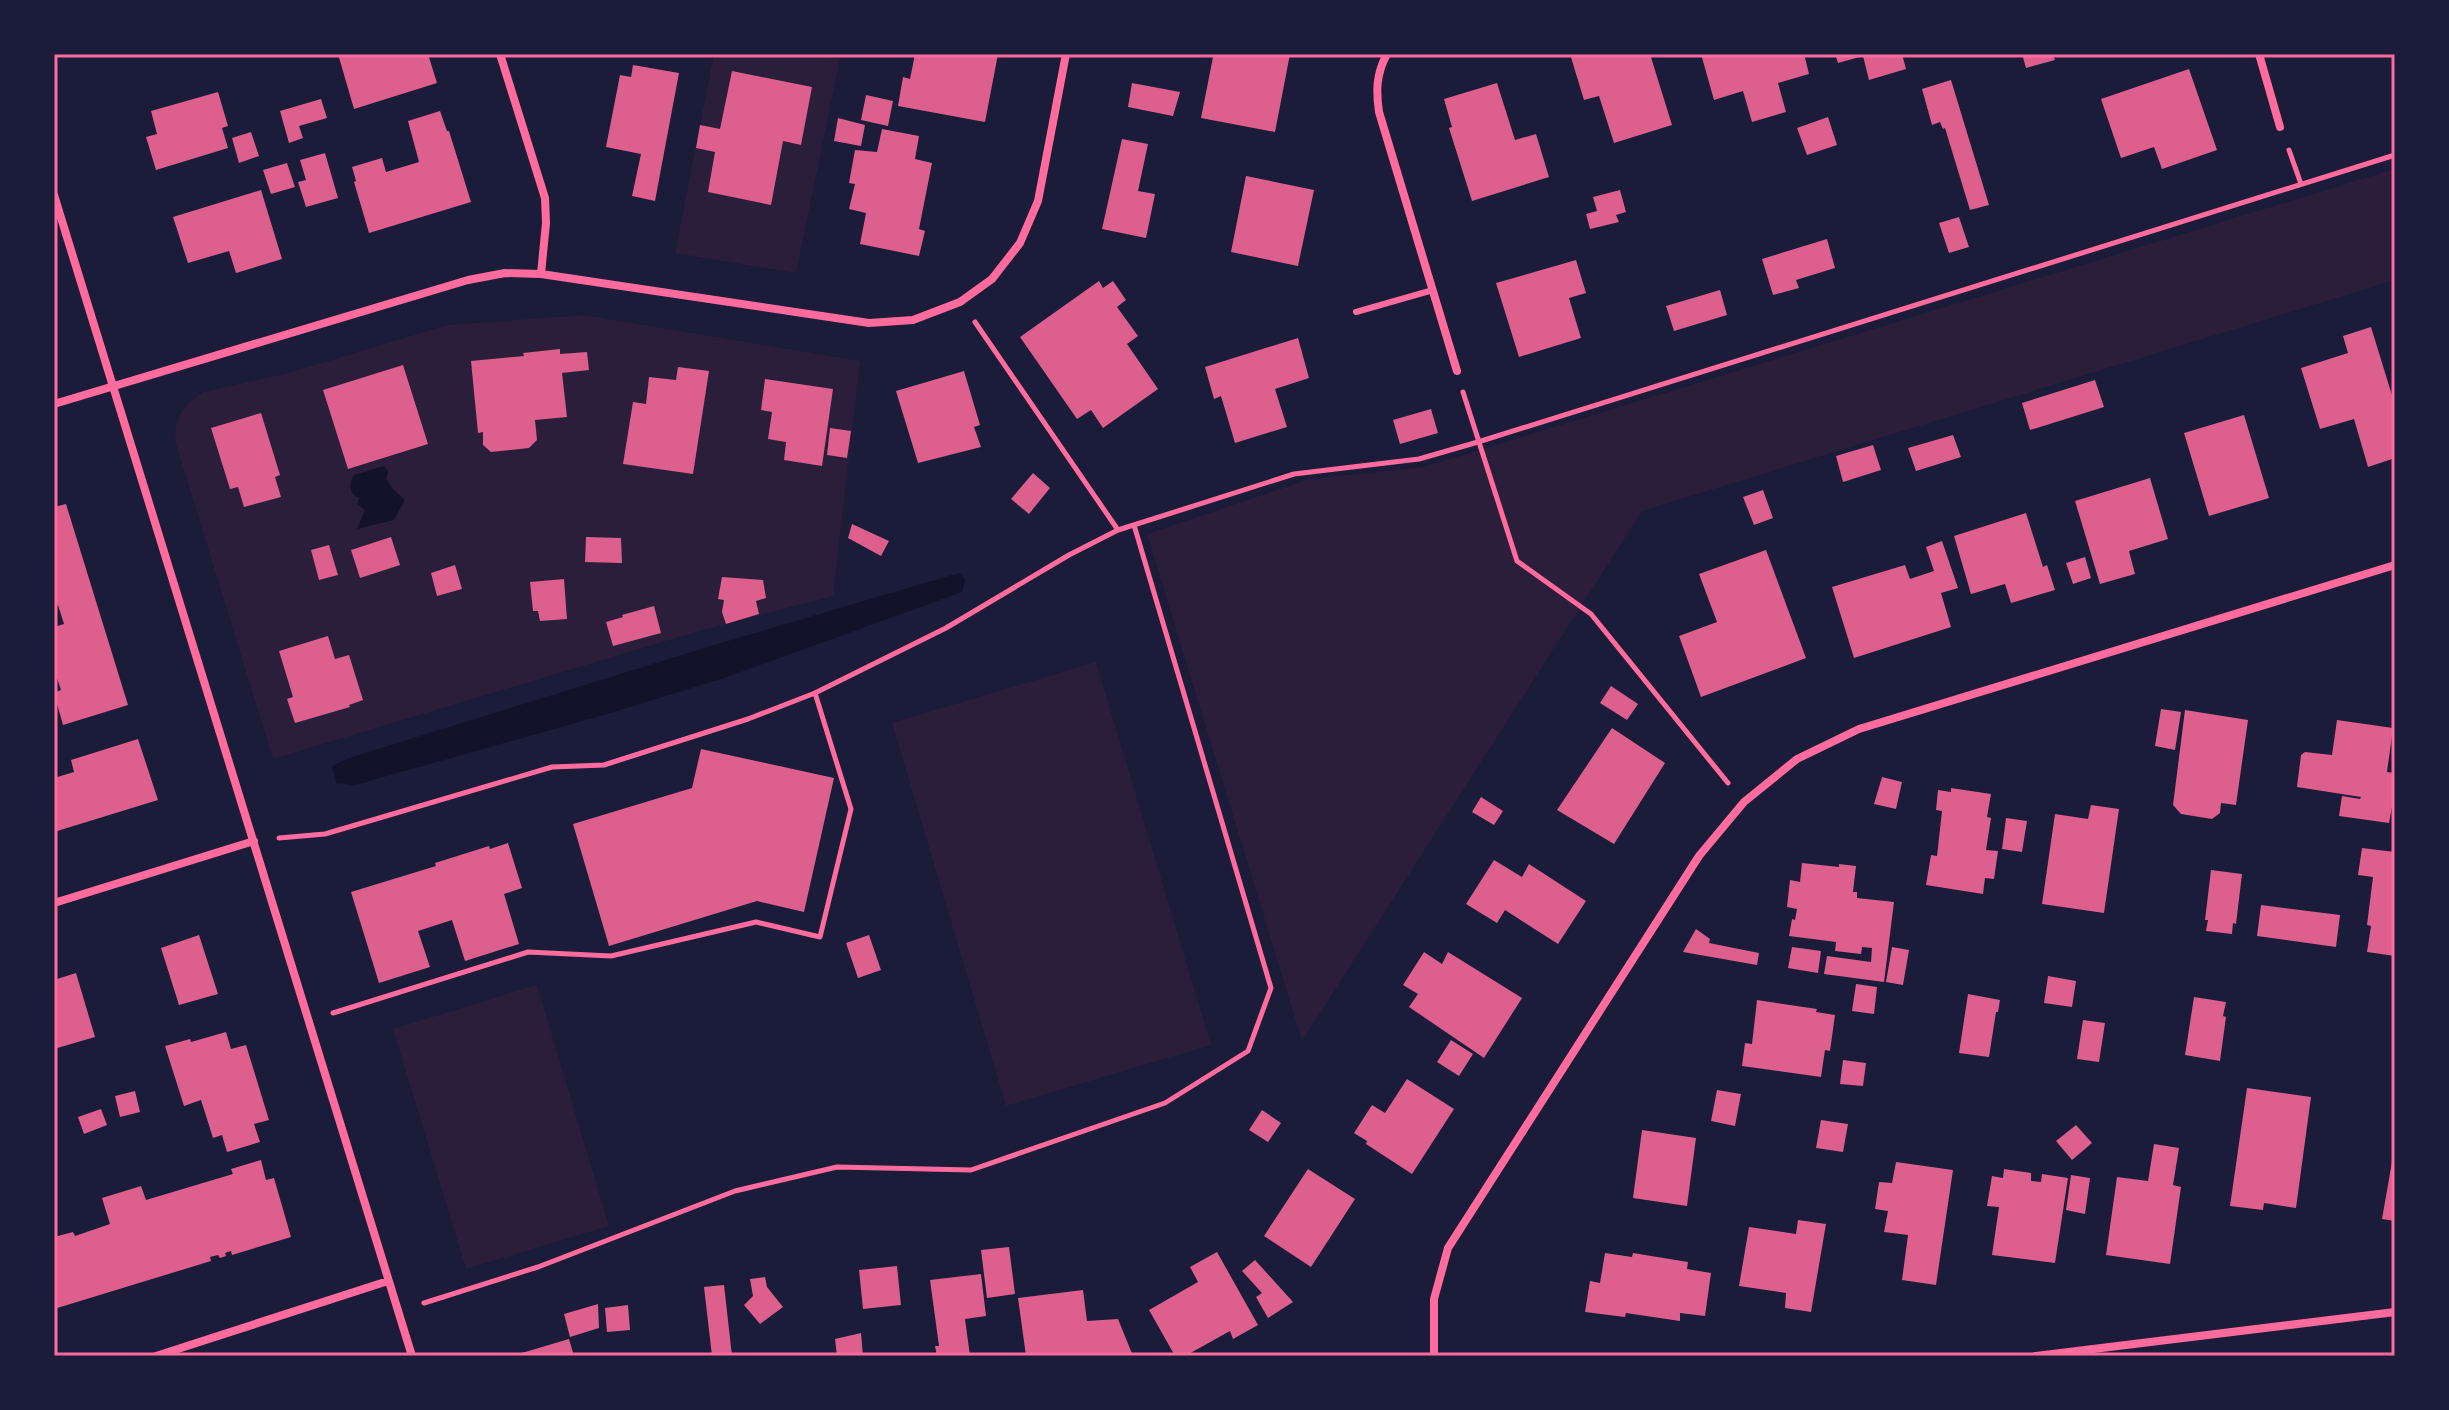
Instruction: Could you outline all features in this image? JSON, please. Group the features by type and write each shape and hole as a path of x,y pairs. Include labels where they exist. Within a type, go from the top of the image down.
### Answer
{"street":[{"path":"500,54 545,198 541,274"},
{"path":"54,404 468,280 505,273 541,274 869,323 913,320 960,302 992,279 1020,243 1038,201 1066,54"},
{"path":"1387,54 1381,65 1376,89 1379,112 1457,371"},
{"path":"2259,54 2280,127"},
{"path":"54,195 412,1356"},
{"path":"1434,1356 1434,1299 1448,1248 1699,856 1744,802 1797,759 1859,729 2395,565"},
{"path":"54,903 254,841"},
{"path":"156,1356 388,1281"},
{"path":"2036,1356 2395,1312"}],"lane":[{"path":"1356,312 1433,290"}],"path":[{"path":"2280,127 2301,184"},
{"path":"289,838 325,834 552,767 604,765 748,719 815,693 946,628 1069,555 1118,530 1294,474 1419,459 1478,442 2395,155"},
{"path":"960,302 1118,530"},
{"path":"1457,371 1517,561 1591,614 1744,802"},
{"path":"397,1309 429,1302 538,1267 735,1191 837,1167 971,1170 1165,1103 1248,1051 1271,988 1134,525"},
{"path":"309,1021 528,952 611,956 756,922 820,937 851,809 815,693"}],"shaded area":[{"path":"714,54 841,54 796,273 675,253"},
{"path":"2395,169 2395,280 1642,511 1302,1041 1147,534 1310,479 1424,467"},
{"path":"585,315 860,361 833,596 699,631 273,759 176,444 180,414 203,392 289,373 447,325"},
{"path":"384,466 392,488 405,500 394,520 357,529 365,510 357,504 359,498 351,491 352,478"},
{"path":"959,573 965,579 962,592 724,678 355,785 336,783 332,766 349,758"},
{"path":"1096,662 1211,1045 1006,1106 892,723"},
{"path":"537,985 609,1226 466,1269 393,1029"}],"building":[{"path":"338,54 428,54 437,83 354,109"},
{"path":"915,54 998,54 985,122 898,106 903,77 910,79"},
{"path":"1207,54 1290,54 1275,132 1201,118 1213,57"},
{"path":"1570,54 1650,54 1672,125 1614,143 1599,96 1584,100"},
{"path":"1701,54 1804,54 1809,74 1778,83 1786,112 1752,122 1743,91 1714,100"},
{"path":"1835,54 1902,54 1906,69 1869,80 1863,56 1838,63"},
{"path":"2022,54 2053,54 2055,60 2026,68"},
{"path":"633,65 679,73 655,201 632,196 641,154 606,147 620,75 631,77"},
{"path":"2189,69 2217,150 2162,169 2154,147 2121,158 2101,99"},
{"path":"732,71 812,87 801,145 783,141 771,205 708,192 715,152 696,148 700,125 720,129"},
{"path":"1951,80 1989,205 1970,210 1945,128 1940,122 1932,125 1922,89"},
{"path":"1132,83 1180,92 1173,116 1128,107"},
{"path":"1497,83 1515,140 1536,134 1549,177 1472,201 1449,128 1452,127 1444,99"},
{"path":"218,92 228,126 222,128 228,148 156,170 146,137 157,134 151,111"},
{"path":"866,95 893,101 888,126 861,120"},
{"path":"321,99 327,118 299,126 303,138 289,143 280,111"},
{"path":"440,111 471,202 369,233 352,167 382,158 386,172 419,162 408,121"},
{"path":"1828,117 1837,145 1807,155 1797,128"},
{"path":"838,118 865,125 861,146 834,141"},
{"path":"882,129 919,136 915,159 932,163 919,229 925,231 919,256 860,244 866,213 849,209 855,184 849,183 855,150 877,152"},
{"path":"251,132 259,156 239,163 232,138"},
{"path":"1122,139 1148,144 1138,191 1155,194 1146,238 1102,229"},
{"path":"325,153 338,198 306,207 298,182 306,180 300,160"},
{"path":"287,163 295,187 271,194 263,170"},
{"path":"1246,176 1314,190 1298,266 1231,252"},
{"path":"261,190 282,259 236,273 229,251 188,263 173,217"},
{"path":"1620,190 1626,212 1616,215 1619,222 1590,229 1586,214 1597,211 1593,197"},
{"path":"1959,217 1969,247 1949,253 1939,223"},
{"path":"1827,239 1835,268 1796,280 1799,288 1773,295 1762,259"},
{"path":"1576,260 1586,293 1569,298 1581,338 1519,357 1496,283"},
{"path":"1099,281 1103,288 1113,281 1126,300 1117,307 1138,336 1127,344 1158,389 1103,428 1091,410 1077,419 1020,337"},
{"path":"1720,290 1727,315 1674,331 1666,306"},
{"path":"2371,327 2395,405 2395,458 2368,467 2354,419 2320,429 2301,368 2348,353 2343,336"},
{"path":"1298,338 1309,378 1275,389 1287,427 1235,443 1221,396 1214,399 1205,367"},
{"path":"560,349 560,354 587,352 589,370 562,373 567,417 535,420 537,440 529,448 491,452 483,445 483,432 478,433 471,361"},
{"path":"403,365 428,444 348,469 323,390"},
{"path":"678,367 709,371 693,474 623,464 633,402 646,404 649,377 676,380"},
{"path":"964,371 980,425 974,427 981,447 918,463 896,391"},
{"path":"765,379 833,389 822,466 784,460 786,442 768,439 772,412 761,410"},
{"path":"2095,380 2104,407 2030,430 2022,403"},
{"path":"1431,409 1438,433 1400,444 1393,420"},
{"path":"261,413 280,475 275,477 281,497 244,507 238,487 230,489 211,428"},
{"path":"2244,415 2269,498 2209,516 2184,433"},
{"path":"830,428 851,431 847,458 827,455"},
{"path":"1953,435 1961,457 1916,471 1908,448"},
{"path":"1873,445 1881,470 1843,482 1836,456"},
{"path":"1033,473 1050,488 1029,514 1011,499"},
{"path":"2150,478 2168,539 2129,551 2135,574 2100,584 2075,501"},
{"path":"1763,490 1773,518 1754,525 1743,497"},
{"path":"66,504 128,705 63,725 54,693 61,690 54,669 54,627 64,624 54,600 54,507"},
{"path":"2026,513 2043,567 2047,565 2055,590 2011,603 2005,584 1971,594 1954,536"},
{"path":"852,524 889,541 881,556 848,538"},
{"path":"391,537 400,565 360,578 351,550"},
{"path":"586,537 621,538 622,563 585,562"},
{"path":"1942,541 1958,588 1941,593 1951,627 1854,658 1832,587 1905,565 1910,579 1934,571 1926,547"},
{"path":"329,545 338,575 319,580 311,550"},
{"path":"1766,550 1806,658 1701,697 1679,636 1717,622 1699,574"},
{"path":"2085,557 2091,578 2073,584 2066,563"},
{"path":"455,565 462,589 437,596 431,573"},
{"path":"722,577 763,580 766,598 756,601 759,614 726,624 722,612 724,600 718,599"},
{"path":"564,579 567,619 540,621 538,611 533,611 530,582"},
{"path":"654,606 661,633 613,646 606,622"},
{"path":"328,636 335,659 349,655 363,700 350,707 295,723 287,699 293,697 279,651"},
{"path":"1611,686 1638,704 1627,720 1600,703"},
{"path":"2161,709 2181,712 2175,750 2155,746"},
{"path":"2185,710 2248,720 2236,805 2221,803 2220,813 2212,819 2181,814 2173,805"},
{"path":"2337,720 2393,728 2387,772 2395,773 2395,801 2389,823 2339,816 2342,796 2361,797 2297,787 2301,755 2305,752 2332,755"},
{"path":"1612,728 1665,763 1614,844 1557,810"},
{"path":"138,739 158,800 54,832 54,778 74,772 71,760"},
{"path":"701,749 834,778 804,912 757,901 609,946 573,824 692,788"},
{"path":"1882,777 1902,782 1896,809 1874,804"},
{"path":"1951,788 1991,794 1986,850 1998,851 1994,879 1985,878 1983,894 1926,885 1931,855 1937,856 1942,811 1936,810 1938,790 1951,792"},
{"path":"1481,797 1503,811 1494,825 1472,812"},
{"path":"2091,805 2119,809 2104,913 2042,904 2055,814 2088,819"},
{"path":"2006,818 2027,821 2022,852 2002,849"},
{"path":"508,843 522,888 504,894 519,944 465,961 452,920 418,931 430,967 379,983 351,892 489,846 490,849"},
{"path":"2362,848 2395,852 2395,956 2367,952 2373,877 2358,875"},
{"path":"1494,860 1522,877 1529,864 1586,901 1558,944 1505,910 1497,923 1466,904"},
{"path":"1802,863 1856,866 1853,892 1857,892 1857,898 1894,902 1884,982 1824,974 1827,956 1871,962 1872,948 1862,947 1861,954 1835,951 1836,942 1789,936 1797,909 1787,907 1790,880 1800,882"},
{"path":"2211,870 2242,874 2232,934 2206,931"},
{"path":"2261,905 2340,915 2336,947 2257,936"},
{"path":"1696,929 1710,939 1709,943 1759,953 1757,965 1683,952"},
{"path":"199,935 218,994 179,1005 161,948"},
{"path":"869,935 881,970 858,978 846,943"},
{"path":"1792,947 1821,951 1818,973 1788,968"},
{"path":"1892,947 1909,950 1903,985 1886,982"},
{"path":"1424,952 1442,964 1448,952 1522,998 1484,1058 1409,1007 1418,994 1403,985"},
{"path":"76,973 95,1037 54,1049 54,980"},
{"path":"2048,976 2076,981 2072,1007 2044,1003"},
{"path":"1856,984 1877,987 1874,1014 1852,1011"},
{"path":"1968,994 2000,1000 1989,1057 1959,1053"},
{"path":"2194,997 2226,1002 2220,1061 2185,1055"},
{"path":"1757,1000 1817,1009 1816,1012 1835,1015 1830,1051 1825,1050 1821,1077 1742,1066 1745,1043 1752,1044"},
{"path":"2083,1020 2105,1023 2099,1062 2077,1059"},
{"path":"226,1032 231,1049 246,1045 269,1120 254,1124 260,1142 227,1152 222,1135 213,1138 201,1100 184,1106 165,1046"},
{"path":"1451,1040 1473,1054 1459,1076 1437,1062"},
{"path":"1843,1060 1866,1063 1863,1086 1840,1084"},
{"path":"1407,1079 1454,1109 1412,1174 1354,1133 1372,1105 1385,1113"},
{"path":"2247,1088 2311,1097 2296,1208 2264,1203 2263,1210 2230,1206"},
{"path":"1717,1090 1741,1094 1735,1126 1711,1121"},
{"path":"135,1091 140,1112 120,1117 115,1096"},
{"path":"101,1109 107,1125 84,1134 78,1117"},
{"path":"1262,1110 1281,1123 1268,1142 1249,1130"},
{"path":"1821,1120 1848,1124 1843,1152 1816,1148"},
{"path":"2076,1125 2092,1143 2072,1160 2056,1141"},
{"path":"1642,1130 1696,1138 1687,1206 1633,1198"},
{"path":"2154,1144 2179,1148 2173,1185 2181,1187 2170,1264 2106,1255 2117,1177 2148,1181"},
{"path":"2395,1156 2395,1221 2382,1219"},
{"path":"261,1160 266,1180 274,1178 291,1237 232,1255 231,1251 220,1258 218,1255 210,1257 211,1261 54,1309 54,1237 73,1232 75,1236 110,1224 102,1198 141,1186 146,1200 233,1174 231,1169"},
{"path":"1896,1162 1953,1170 1936,1285 1902,1280 1908,1235 1884,1232 1888,1211 1875,1209 1879,1182 1892,1183"},
{"path":"1308,1169 1355,1199 1311,1267 1264,1236"},
{"path":"2004,1169 2031,1173 2031,1181 2041,1182 2042,1174 2068,1178 2055,1263 1992,1255 1999,1207 1987,1206 1992,1176 2003,1178"},
{"path":"2071,1175 2090,1178 2085,1214 2066,1210"},
{"path":"1798,1220 1826,1224 1811,1312 1785,1308 1786,1293 1739,1286 1749,1227 1796,1234"},
{"path":"1009,1247 1015,1294 987,1298 981,1250"},
{"path":"1217,1252 1258,1325 1233,1339 1230,1331 1185,1356 1175,1356 1149,1310 1198,1282 1190,1267"},
{"path":"1605,1253 1632,1257 1633,1253 1688,1262 1687,1269 1711,1273 1705,1316 1680,1313 1680,1321 1626,1313 1625,1317 1585,1312 1590,1281 1600,1283"},
{"path":"1255,1260 1293,1302 1268,1318 1256,1297 1262,1293 1242,1271"},
{"path":"897,1266 901,1305 863,1309 859,1270"},
{"path":"981,1274 986,1316 965,1319 970,1356 937,1356 935,1346 939,1346 930,1280"},
{"path":"765,1277 767,1287 783,1307 760,1324 744,1305 753,1296 750,1279"},
{"path":"724,1285 732,1356 712,1356 704,1287"},
{"path":"1083,1290 1087,1321 1118,1319 1133,1356 1026,1356 1018,1298"},
{"path":"598,1304 599,1328 570,1337 564,1314"},
{"path":"628,1305 630,1330 607,1332 605,1308"},
{"path":"861,1333 863,1356 837,1356 835,1339"},
{"path":"569,1339 574,1356 515,1356 515,1355"}]}
